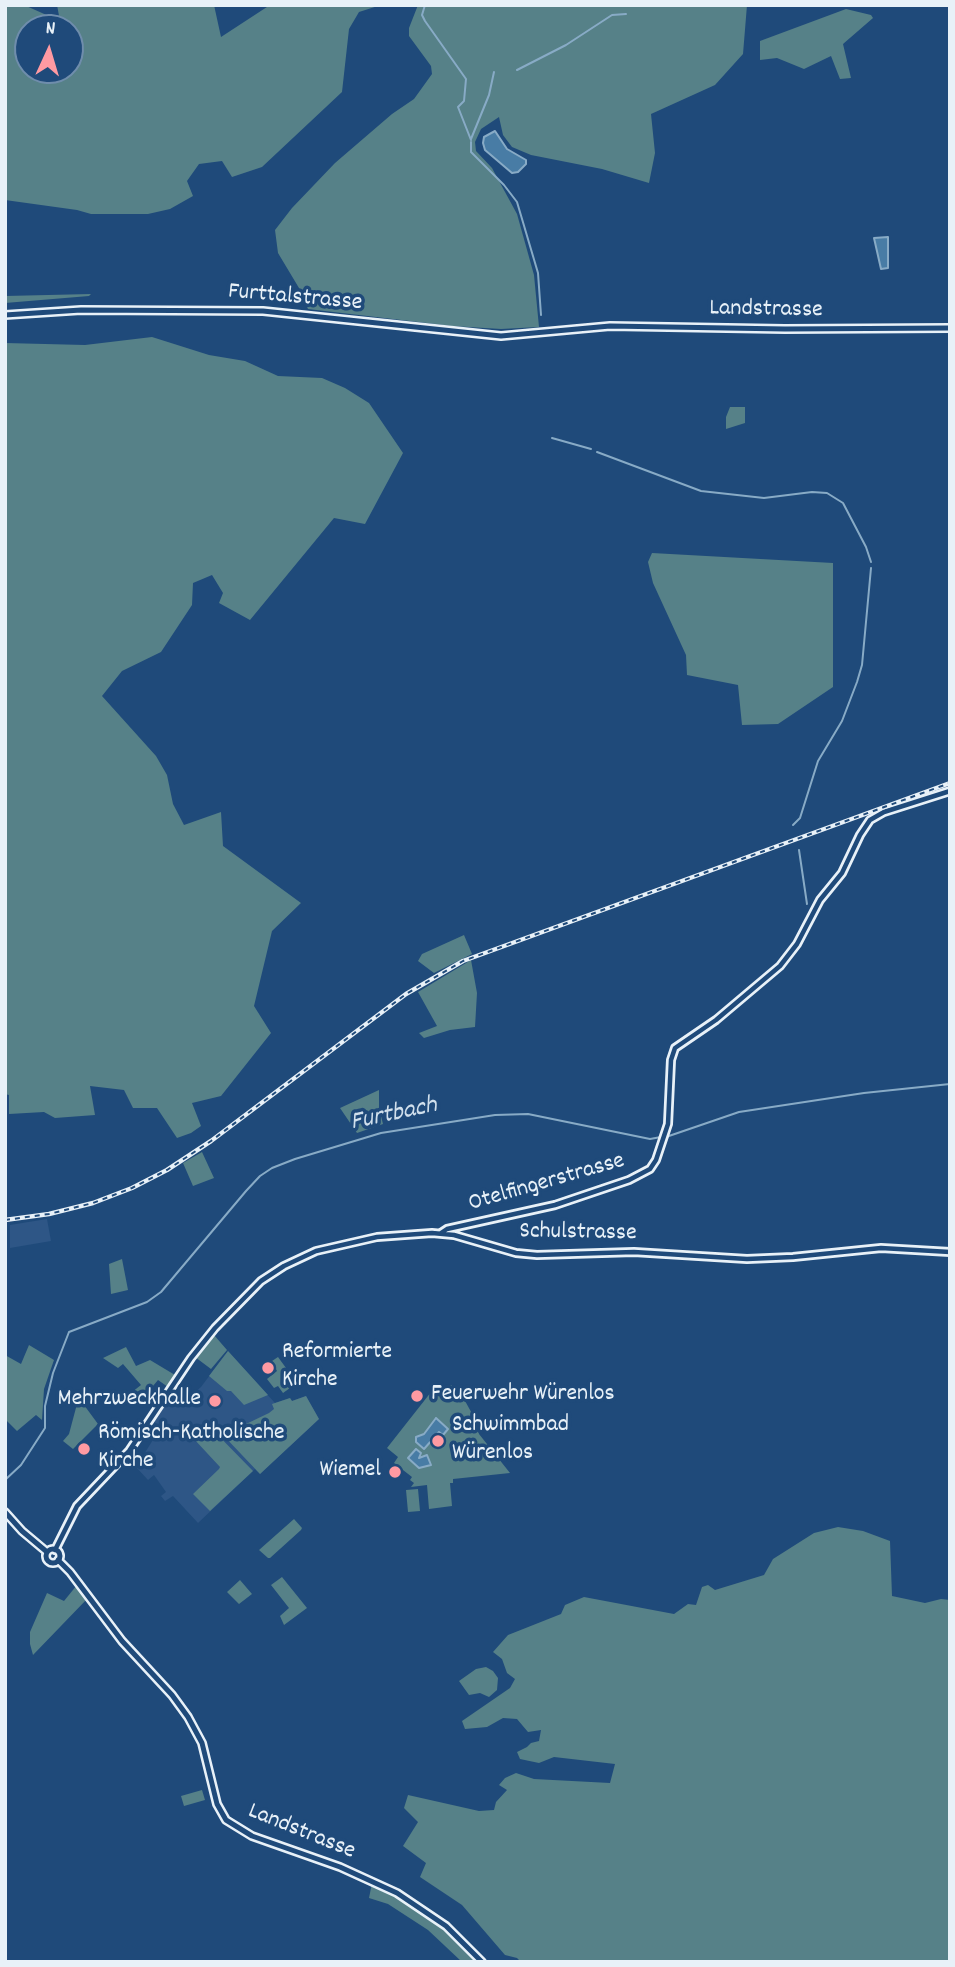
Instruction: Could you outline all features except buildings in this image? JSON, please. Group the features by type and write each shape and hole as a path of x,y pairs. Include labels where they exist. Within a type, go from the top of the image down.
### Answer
{"main road":[{"name":"Furttalstrasse","path":"5,315 81,310 214,309 275,312 501,336 581,328"},
{"name":"Landstrasse","path":"581,328 950,328"},
{"path":"5,1513 47,1552"},
{"path":"55,1550 59,1555 58,1560 53,1563 48,1561 47,1552 55,1550"},
{"name":"Landstrasse","path":"58,1560 122,1641 188,1717 202,1743 217,1804 226,1820 252,1836 350,1871 397,1893 446,1926 482,1962"}],"street":[{"name":"Otelfingerstrasse","path":"440,1233 447,1229 536,1211 638,1176 654,1165 669,1115 671,1060 675,1048 724,1013 780,966 797,944 820,900 842,873 870,820 884,812 950,791"},
{"name":"Schulstrasse","path":"55,1550 77,1506 124,1458 191,1358 244,1296 261,1281 296,1259 336,1245 387,1236 440,1233 516,1253 537,1255 624,1252 768,1258 869,1249 950,1252"}],"shaded area":[{"path":"495,131 507,149 526,160 526,164 518,172 512,173 485,150 484,137"},
{"path":"888,237 888,268 881,269 874,238"},
{"path":"47,1219 51,1241 10,1248 10,1225"},
{"path":"228,1351 275,1403 306,1396 319,1419 260,1474 255,1469 198,1523 173,1496 165,1501 161,1496 166,1492 154,1475 148,1480 136,1467 161,1427 153,1421 173,1390 186,1400 201,1387"},
{"path":"436,1418 448,1429 443,1435 439,1432 424,1449 416,1442 416,1437 424,1434"},
{"path":"416,1449 421,1453 419,1458 427,1455 431,1465 419,1468 408,1458"}],"green space":[{"path":"5,5 24,5 44,14 14,14 14,84 84,84 84,14 59,14 57,5 214,5 221,37 270,5 381,5 359,12 349,29 342,92 262,167 232,177 222,161 199,164 187,181 193,196 170,209 148,214 91,214 5,200"},
{"path":"418,5 747,5 743,54 715,85 651,114 655,153 649,183 602,169 531,155 512,147 503,135 499,117 481,129 475,142 476,151 492,168 517,214 534,275 539,327 501,329 452,326 308,309 278,253 275,230 292,208 335,163 392,114 414,99 432,74 431,66 409,36 409,28"},
{"path":"846,9 871,15 873,18 843,44 851,78 840,79 831,56 804,69 777,58 760,60 760,41"},
{"path":"91,294 89,296 5,303 5,296"},
{"path":"152,337 209,355 245,361 278,376 322,378 345,388 369,403 403,453 365,524 334,518 250,620 219,603 223,593 212,575 193,583 192,605 161,652 122,671 102,696 156,756 167,775 173,804 184,825 221,812 223,846 301,903 272,931 254,1006 271,1033 221,1096 192,1103 201,1126 177,1138 157,1108 133,1108 124,1090 90,1086 95,1115 55,1118 44,1112 9,1114 9,1095 5,1094 5,343 85,345"},
{"path":"730,407 745,407 745,423 726,429 726,417"},
{"path":"652,553 833,563 833,687 778,724 742,725 738,685 687,675 686,655 653,583 648,562"},
{"path":"464,935 472,954 434,973 418,961 422,954"},
{"path":"471,960 477,993 475,1027 450,1030 424,1038 419,1033 437,1026 418,992"},
{"path":"379,1090 379,1108 383,1124 357,1133 340,1108"},
{"path":"202,1152 214,1178 193,1186 183,1163"},
{"path":"122,1259 128,1290 111,1294 109,1264"},
{"path":"214,1335 227,1350 211,1369 195,1357"},
{"path":"29,1345 54,1360 44,1389 42,1420 36,1415 17,1431 5,1419 5,1355 21,1364"},
{"path":"126,1347 136,1366 150,1360 175,1375 168,1387 158,1380 137,1405 127,1396 141,1385 123,1364 118,1368 103,1358"},
{"path":"228,1351 268,1395 244,1405 231,1391 227,1391 209,1376"},
{"path":"278,1357 297,1383 283,1393 278,1386 274,1388 267,1379 277,1371 272,1361"},
{"name":"Schwimmbad Würenlos","path":"451,1385 459,1390 475,1419 479,1434 510,1473 453,1479 453,1483 450,1483 452,1506 429,1509 427,1485 411,1487 414,1483 410,1480 412,1477 394,1463 398,1457 387,1448 435,1387"},
{"path":"306,1396 319,1419 260,1474 223,1435 269,1413 274,1409 272,1404"},
{"path":"77,1404 84,1405 98,1424 73,1449 63,1441 69,1434"},
{"path":"208,1425 253,1471 210,1511 193,1494 220,1467 194,1439"},
{"path":"418,1489 420,1511 408,1512 406,1490"},
{"path":"294,1519 301,1530 268,1558 259,1550"},
{"path":"838,1527 863,1531 890,1541 892,1596 925,1603 950,1600 950,1962 521,1962 505,1955 462,1905 420,1877 426,1863 403,1846 418,1822 404,1808 408,1795 479,1811 494,1810 496,1802 507,1790 499,1785 505,1778 516,1773 534,1779 610,1783 615,1764 554,1757 539,1763 520,1759 517,1752 539,1741 541,1730 528,1732 517,1719 503,1718 487,1727 465,1729 462,1721 510,1688 515,1679 507,1673 502,1659 493,1652 508,1635 561,1614 565,1605 584,1597 674,1614 688,1604 696,1605 702,1587 708,1585 715,1590 764,1575 773,1559 814,1533"},
{"path":"282,1577 307,1608 284,1625 280,1616 289,1608 271,1585"},
{"path":"240,1580 252,1594 239,1604 227,1592"},
{"path":"77,1585 87,1599 33,1655 30,1632 47,1593 64,1601"},
{"path":"486,1667 498,1678 497,1690 489,1697 480,1693 469,1695 459,1681 476,1669"},
{"path":"202,1790 205,1800 184,1806 181,1796"},
{"path":"372,1883 430,1915 479,1962 462,1962 428,1930 388,1904 369,1898"}],"waterway":[{"path":"425,5 422,15 425,21 466,79 464,101 458,107 471,140"},
{"path":"517,70 566,45 612,15 626,14"},
{"path":"471,139 489,95 494,72"},
{"path":"471,142 471,152 517,202 538,273 541,315"},
{"path":"552,438 591,449"},
{"path":"597,452 701,491 764,498 812,492 827,493 843,503 871,562"},
{"path":"793,825 800,818 818,761 842,721 857,682 862,665 871,568"},
{"path":"799,850 807,904"},
{"name":"Furtbach","path":"666,1137 739,1112 864,1093 950,1084"},
{"name":"Furtbach","path":"5,1480 21,1465 45,1428 45,1406 53,1373 69,1332 147,1302 161,1292 246,1191 272,1168 381,1133 495,1115 528,1114 650,1139 661,1137"}],"railway":[{"path":"5,1220 49,1214 93,1203 132,1188 167,1170 211,1141 406,994 463,961 950,783"}],"place":[{"name":"Reformierte Kirche","path":"268,1368"},
{"name":"Feuerwehr Würenlos","path":"417,1396"},
{"name":"Mehrzweckhalle","path":"215,1401"},
{"name":"Schwimmbad Würenlos","path":"438,1441"},
{"name":"Römisch-Katholische Kirche","path":"84,1449"},
{"name":"Wiemel","path":"395,1472"}]}
